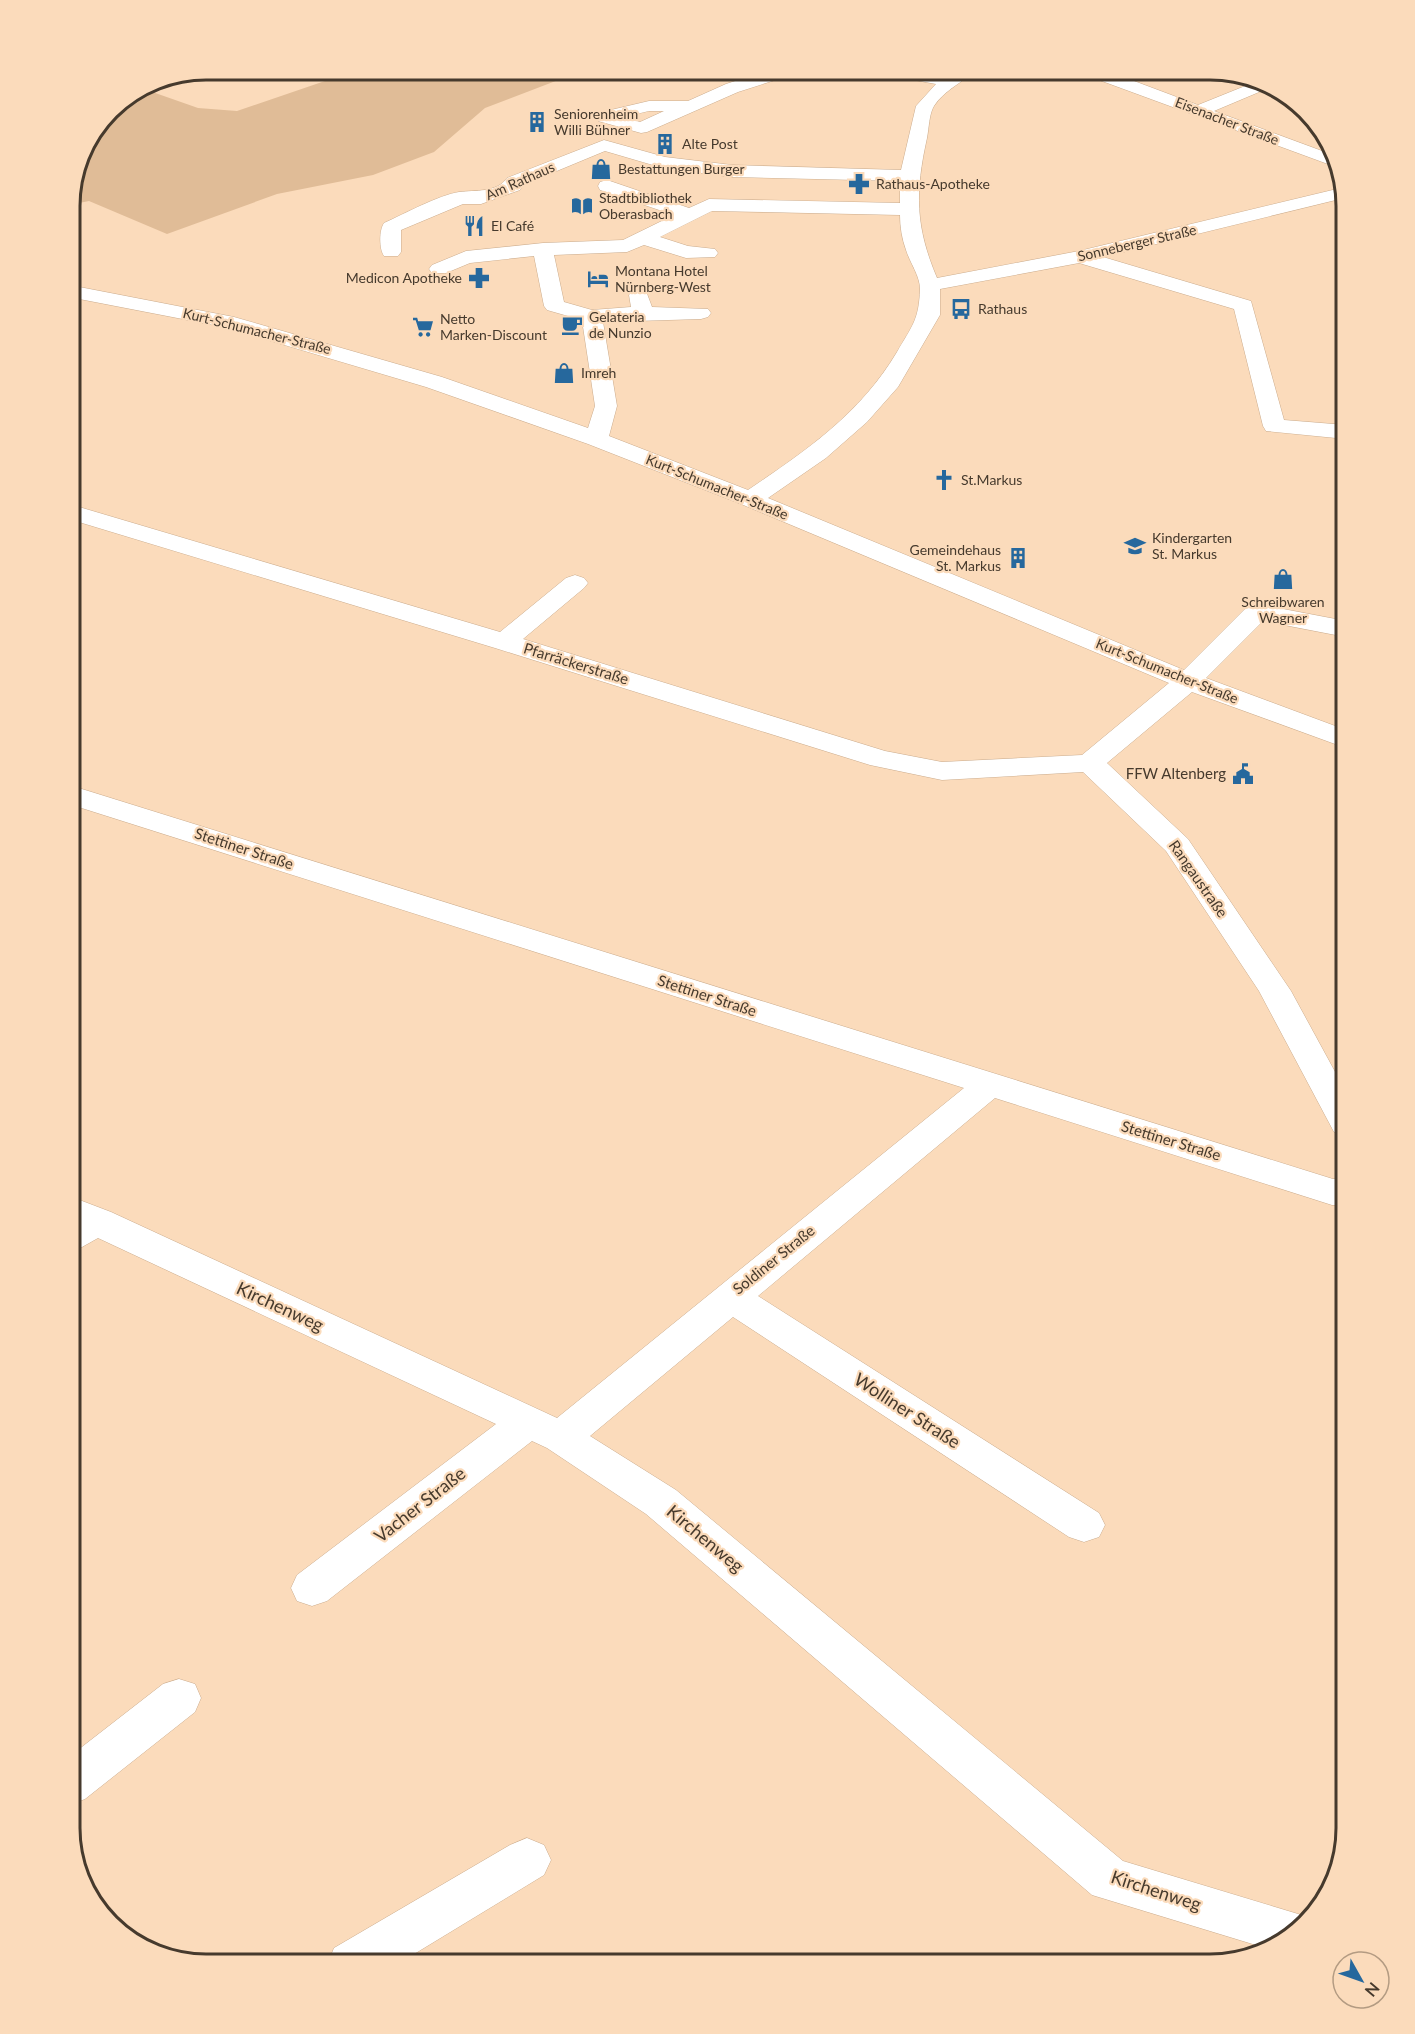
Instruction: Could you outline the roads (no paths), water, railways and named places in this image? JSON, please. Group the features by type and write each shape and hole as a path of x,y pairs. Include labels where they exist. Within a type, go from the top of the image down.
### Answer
{"street":[{"name":"Am Rathaus","path":"391,252 391,227 460,198 482,198 513,186 513,182 604,145 732,88 757,80"},
{"path":"942,80 948,81"},
{"name":"Eisenacher Straße","path":"1117,80 1327,159"},
{"path":"750,499 818,453 859,417 890,382 929,315 930,285 916,251 908,209 909,176 925,106 948,81"},
{"path":"1200,110 1255,88"},
{"path":"642,128 604,117 649,106 689,106"},
{"path":"604,145 663,162 745,171 909,176"},
{"path":"663,162 607,186 689,214"},
{"path":"739,209 745,171"},
{"name":"Sonneberger Straße","path":"930,285 1079,257 1335,195"},
{"path":"439,269 466,257 543,249 627,246 709,205 739,209 908,209"},
{"path":"643,238 686,252 708,253"},
{"path":"543,249 554,306 592,316 641,304 701,313"},
{"path":"1079,257 1244,305 1275,426 1336,431"},
{"name":"Kurt-Schumacher-Straße","path":"80,293 227,321 323,347 434,382 596,439 750,499 1188,681 1336,736"},
{"path":"592,316 606,406 596,439"},
{"name":"Pfarräckerstraße","path":"80,514 504,642 880,759 942,771 1090,763"},
{"path":"504,642 575,584"},
{"path":"1090,763 1188,681 1257,612 1336,627"},
{"name":"Rangaustraße","path":"1090,763 1177,845 1275,991 1336,1105"},
{"name":"Stettiner Straße","path":"80,797 989,1085 1336,1192"},
{"name":"Soldiner Straße","path":"544,1429 730,1296 989,1085"},
{"name":"Kirchenweg","path":"80,1223 544,1429 661,1502 1109,1879 1284,1931"},
{"name":"Wolliner Straße","path":"730,1296 1084,1525"},
{"name":"Vacher Straße","path":"312,1588 544,1429"},
{"path":"80,1775 179,1698"},
{"path":"369,1954 527,1860"}],"place":[{"name":"Seniorenheim Willi Bühner","path":"537,122"},
{"name":"Alte Post","path":"665,144"},
{"name":"Bestattungen Burger","path":"601,169"},
{"name":"Rathaus-Apotheke","path":"859,184"},
{"name":"Stadtbibliothek Oberasbach","path":"582,206"},
{"name":"El Café","path":"474,226"},
{"name":"Medicon Apotheke","path":"479,278"},
{"name":"Montana Hotel Nürnberg-West","path":"598,279"},
{"name":"Rathaus","path":"961,309"},
{"name":"Gelateria de Nunzio","path":"572,325"},
{"name":"Netto Marken-Discount","path":"423,327"},
{"name":"Imreh","path":"564,373"},
{"name":"St.Markus","path":"944,480"},
{"name":"Kindergarten St. Markus","path":"1135,546"},
{"name":"Gemeindehaus St. Markus","path":"1018,558"},
{"name":"Schreibwaren Wagner","path":"1283,579"},
{"name":"FFW Altenberg","path":"1243,774"}]}
